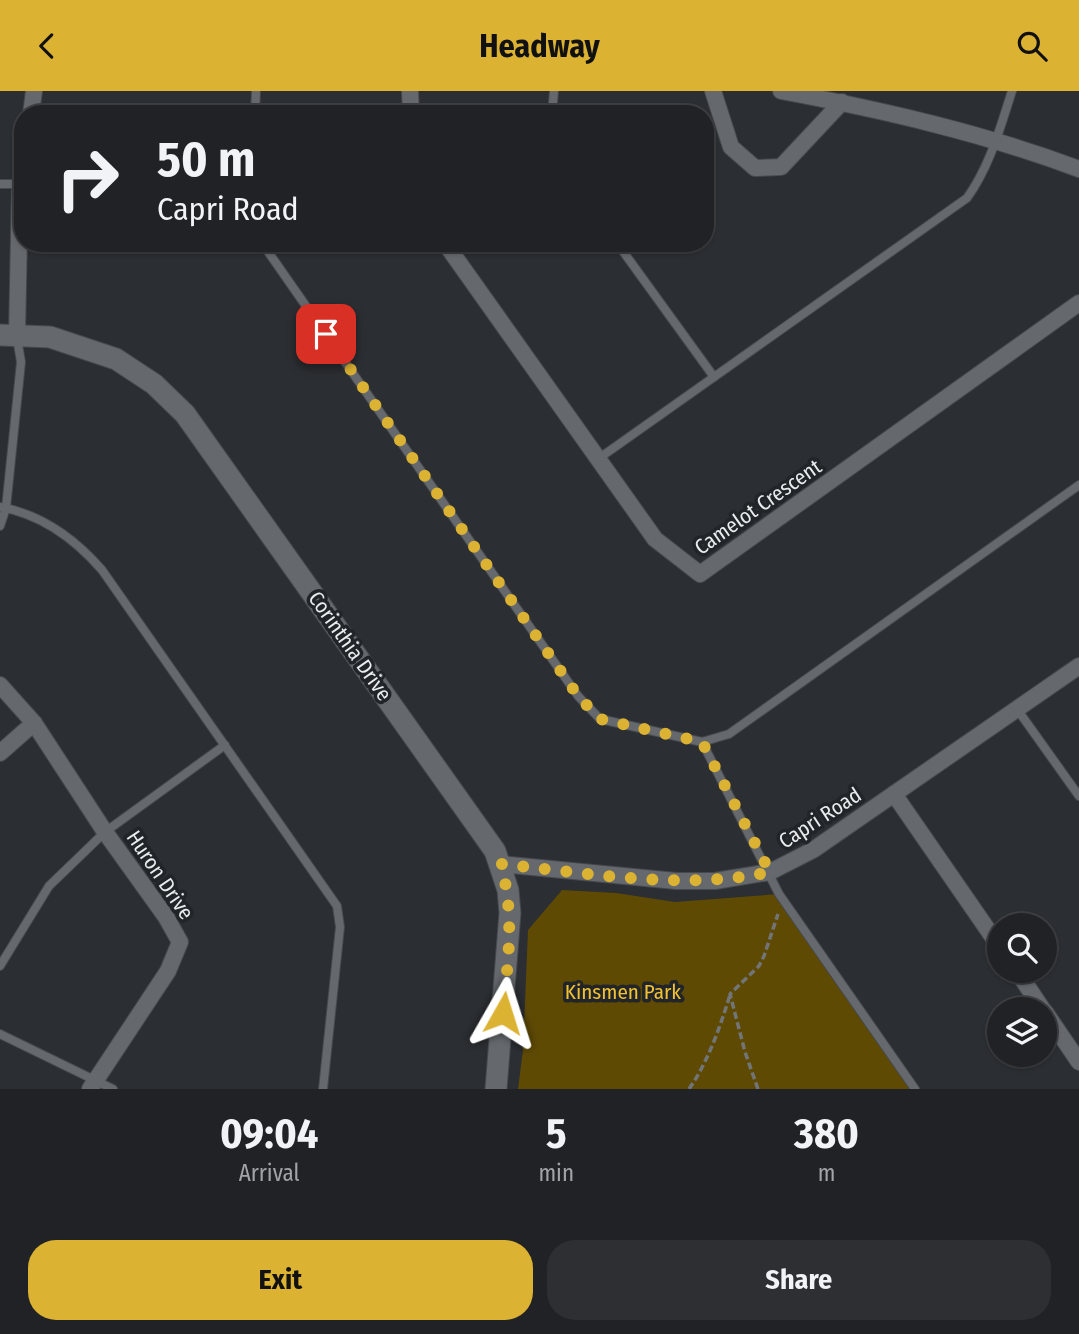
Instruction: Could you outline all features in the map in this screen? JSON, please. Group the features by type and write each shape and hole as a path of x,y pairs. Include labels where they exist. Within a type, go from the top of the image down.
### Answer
{"street":[{"path":"713,91 732,147 755,168 780,167 842,102"},
{"path":"781,91 842,102 1019,147 1079,169"},
{"path":"8,335 15,252"},
{"name":"Camelot Crescent","path":"451,252 655,539 700,574 1079,303"},
{"name":"Corinthia Drive","path":"8,335 50,337 116,359 154,384 185,414 495,851 508,890 510,937 496,1089"},
{"name":"Capri Road","path":"501,864 676,881 715,881 770,872 813,849 1079,666"},
{"name":"Huron Drive","path":"0,685 34,723 180,941 168,971 92,1084"},
{"path":"0,753 34,723"},
{"path":"894,794 987,929"},
{"path":"1057,1030 1079,1062"}],"lane":[{"path":"598,459 967,198 979,181 996,141 1012,91"},
{"path":"268,252 578,696 600,719 702,742 729,734 1079,485"},
{"path":"624,252 714,377"},
{"path":"0,526 21,362 8,335"},
{"path":"3,508 34,519 69,537 102,570 337,906 340,927 323,1089"},
{"path":"1017,709 1079,796"},
{"path":"702,742 782,898 915,1089"},
{"path":"0,966 49,886 105,832 225,745"},
{"path":"0,1034 92,1084 113,1089"}],"path":[{"path":"689,1089 721,1025 730,994 759,966 764,956 782,898"},
{"path":"730,994 758,1089"}],"green space":[{"name":"Kinsmen Park","path":"562,890 616,893 675,902 779,894 915,1089 518,1089 523,1050 528,930"}],"route":[{"path":"326,334 578,696 600,719 702,742 770,872 740,879 676,881 501,864 508,890 510,913 503,1013"}]}
